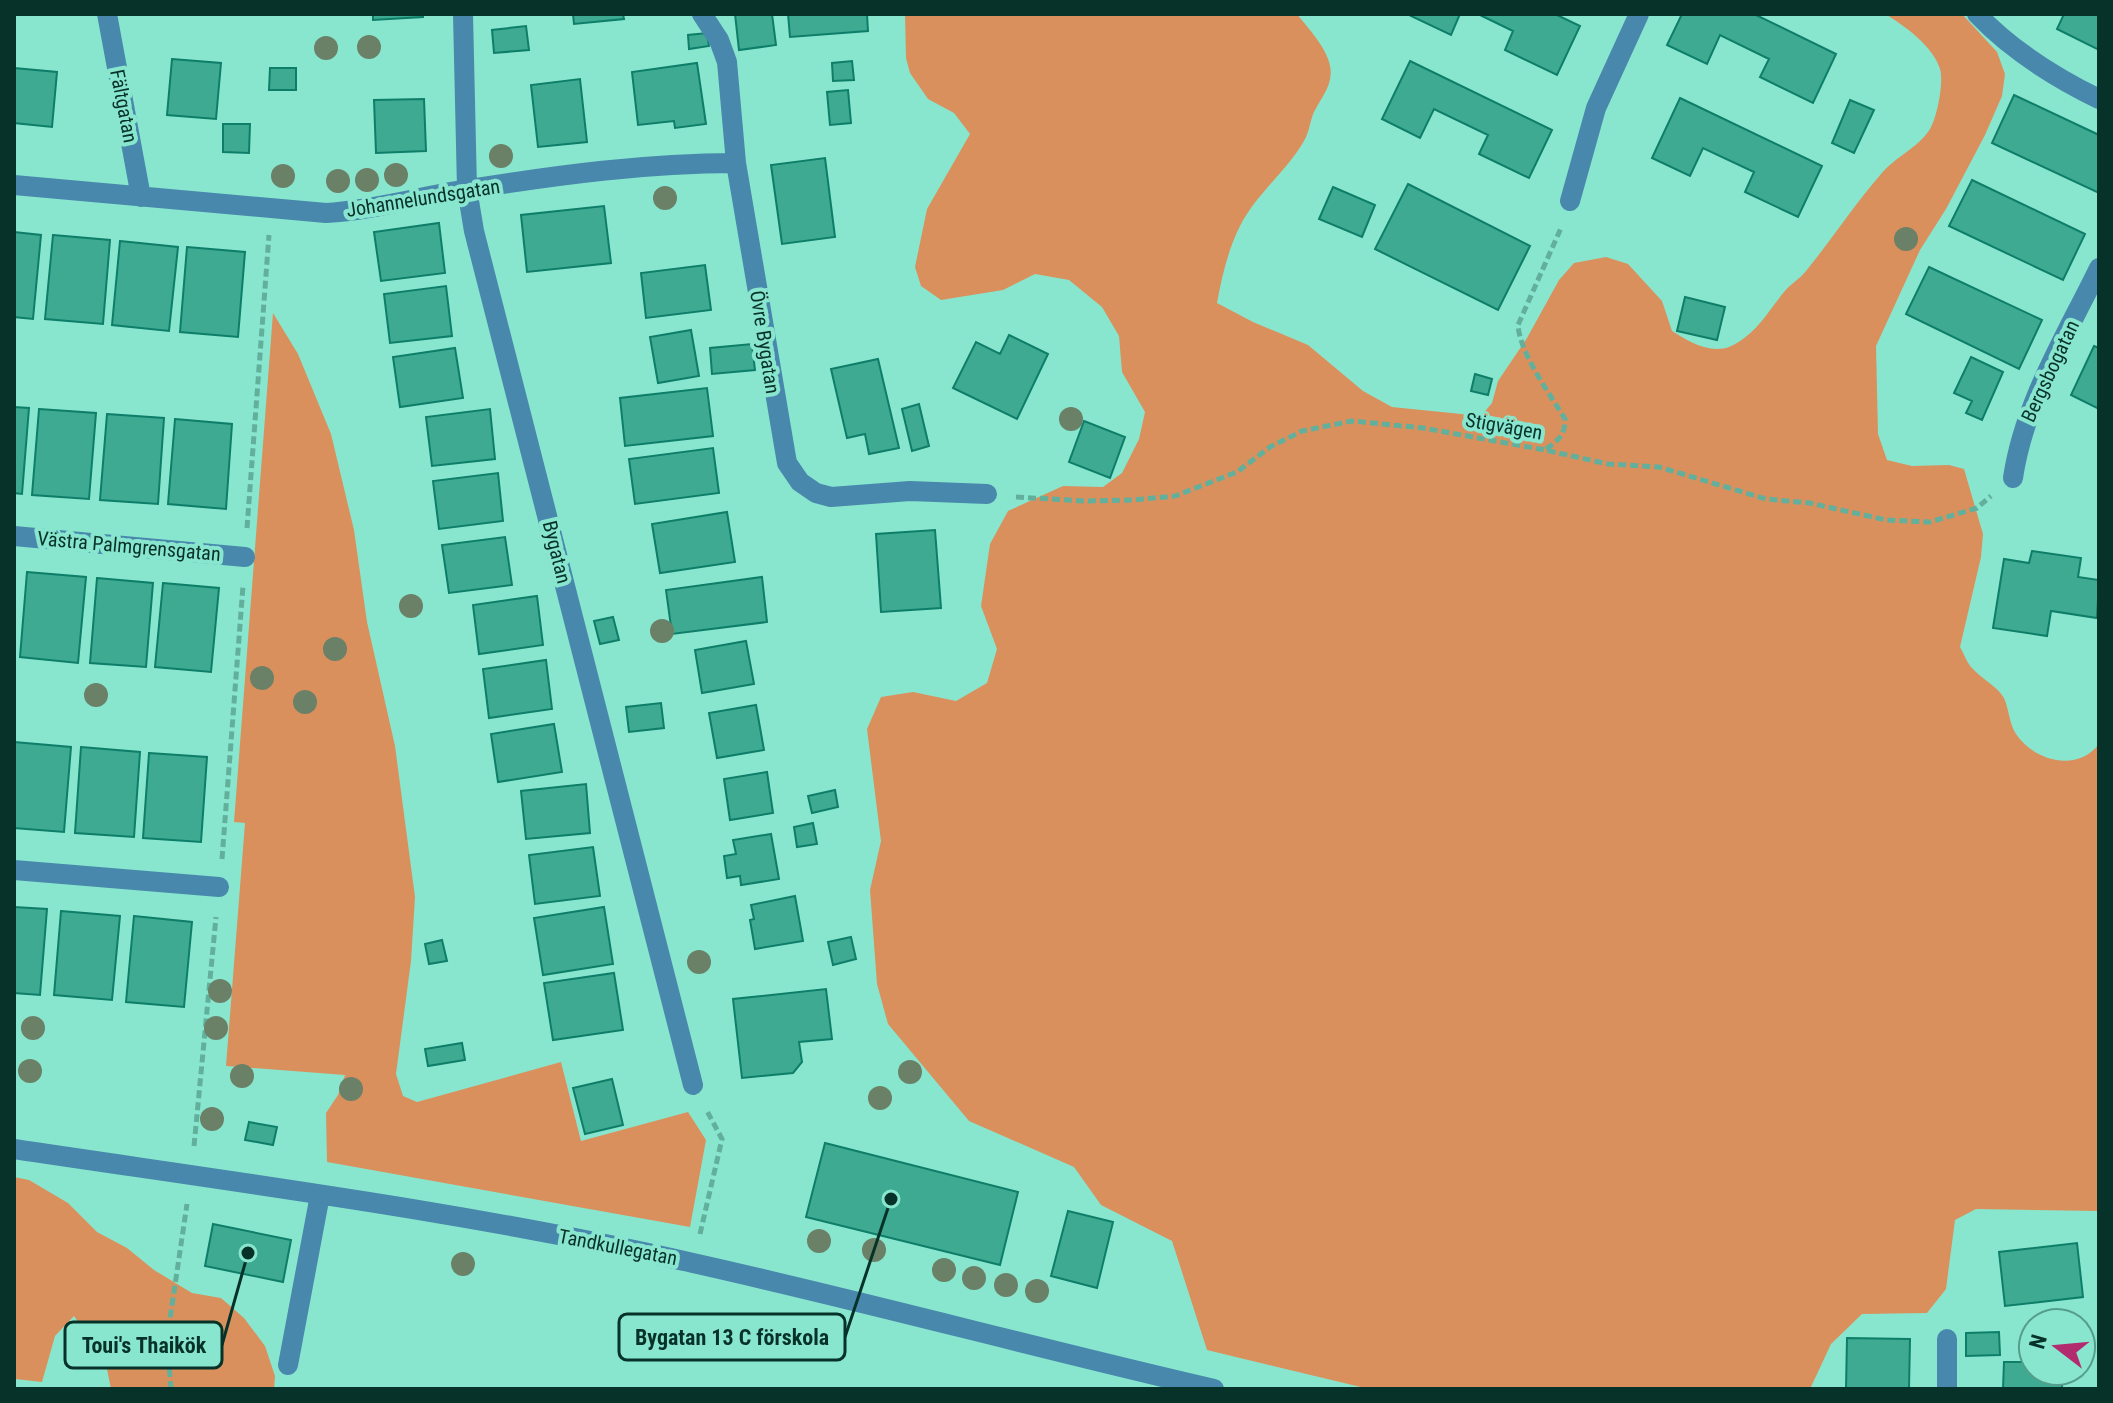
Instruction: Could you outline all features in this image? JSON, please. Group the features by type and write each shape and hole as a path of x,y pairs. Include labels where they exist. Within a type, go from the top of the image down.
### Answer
{"street":[{"name":"Fältgatan","path":"107,14 141,197"},
{"name":"Bygatan","path":"463,14 467,189 474,231 693,1085"},
{"name":"Övre Bygatan","path":"702,14 719,40 727,62 736,163 787,463 800,482 816,493 831,497 910,491 987,494"},
{"path":"1570,201 1596,108 1639,14"},
{"path":"1977,14 2011,45 2044,68 2099,99"},
{"name":"Johannelundsgatan","path":"14,185 326,213 358,211 467,189 670,163 736,163"},
{"name":"Bergsbogatan","path":"2013,478 2017,447 2027,417 2099,268"},
{"name":"Västra Palmgrensgatan","path":"14,536 245,557"},
{"path":"14,870 219,887"},
{"name":"Tandkullegatan","path":"14,1149 429,1211 693,1262 1214,1389"},
{"path":"288,1365 320,1195"},
{"path":"1947,1339 1947,1389"}],"path":[{"path":"1545,450 1559,440 1565,430 1565,419 1530,357 1518,325 1559,237 1570,201"},
{"path":"171,1389 167,1339 191,1175 219,887 271,209"},
{"name":"Stigvägen","path":"987,494 1086,501 1175,496 1237,472 1270,447 1302,431 1352,421 1423,428 1608,464 1659,467 1766,499 1810,503 1886,520 1930,522 1977,508 2013,478"},
{"path":"693,1085 722,1139 693,1262"}],"shaded area":[{"path":"905,14 1297,14 1325,52 1331,73 1329,85 1314,112 1304,141 1240,226 1226,263 1217,303 1308,345 1363,391 1392,407 1481,416 1492,403 1498,381 1527,338 1559,280 1574,263 1606,257 1628,264 1662,301 1672,331 1692,342 1706,348 1721,349 1746,337 1786,289 1806,271 1881,174 1919,142 1933,124 1939,100 1940,69 1931,52 1917,37 1885,14 1962,14 1997,52 2005,74 2002,96 1946,209 1920,250 1876,346 1878,434 1887,460 1912,466 1949,465 1964,469 1983,534 1981,557 1960,647 1970,666 2004,698 2016,734 2033,751 2056,760 2079,758 2099,744 2099,1211 1976,1209 1955,1220 1946,1289 1927,1313 1862,1314 1831,1344 1810,1389 1369,1389 1207,1350 1172,1241 1101,1205 1074,1167 969,1121 888,1024 877,984 870,890 881,841 867,729 881,697 913,692 956,701 987,683 997,649 981,606 990,544 1008,511 1063,486 1103,487 1122,473 1139,439 1145,412 1122,372 1119,336 1102,307 1069,280 1035,274 1003,290 941,300 921,286 915,267 927,209 970,134 954,113 928,99 910,73 906,58"},
{"path":"273,313 298,354 331,434 354,530 367,622 395,746 415,897 411,961 396,1074 403,1096 417,1102 561,1062 581,1141 688,1112 706,1140 690,1227 327,1162 326,1113 338,1095 345,1075 226,1066 245,823 234,822"},
{"path":"14,1177 29,1180 68,1203 97,1232 127,1248 154,1270 192,1293 221,1298 244,1318 265,1346 275,1376 274,1389 111,1389 106,1364 74,1316 55,1336 42,1382 15,1379"}],"building":[{"path":"373,14 423,14 423,17 373,20"},
{"path":"573,14 623,14 624,19 574,24"},
{"path":"735,14 772,14 776,45 739,50"},
{"path":"788,14 867,14 868,31 790,37"},
{"path":"1460,14 1451,35 1411,16"},
{"path":"1478,14 1555,14 1580,26 1557,75 1505,50 1513,31"},
{"path":"1682,14 1754,14 1836,54 1813,103 1760,77 1769,59 1720,35 1707,64 1667,45"},
{"path":"2064,14 2099,14 2099,50 2057,29"},
{"path":"526,26 529,50 494,53 492,30"},
{"path":"707,33 709,46 689,49 688,35"},
{"path":"172,59 221,63 216,119 167,115"},
{"path":"852,61 854,80 833,81 832,63"},
{"path":"1410,61 1552,130 1529,178 1479,154 1488,135 1434,109 1420,138 1382,119"},
{"path":"697,63 706,124 675,128 674,121 638,125 632,72"},
{"path":"14,68 57,72 52,127 14,123"},
{"path":"270,68 296,68 296,90 269,90"},
{"path":"580,79 587,142 538,147 531,85"},
{"path":"848,90 851,123 830,125 827,92"},
{"path":"2014,95 2099,135 2099,193 1992,143"},
{"path":"1680,98 1822,166 1798,217 1745,192 1754,172 1703,148 1690,176 1652,158"},
{"path":"424,99 426,151 376,153 374,100"},
{"path":"1850,100 1874,110 1854,153 1832,143"},
{"path":"223,124 250,124 249,153 223,152"},
{"path":"825,158 835,237 782,244 771,165"},
{"path":"1972,180 2085,234 2063,280 1949,226"},
{"path":"1408,184 1530,246 1498,310 1375,249"},
{"path":"1333,187 1375,205 1362,237 1319,219"},
{"path":"604,206 611,263 527,272 521,215"},
{"path":"439,223 445,273 381,281 374,232"},
{"path":"14,232 41,235 33,319 14,317"},
{"path":"53,235 110,240 103,324 45,319"},
{"path":"120,241 178,247 169,331 112,325"},
{"path":"187,247 245,252 238,337 180,332"},
{"path":"705,265 711,310 646,318 641,273"},
{"path":"1929,267 2042,320 2019,369 1906,314"},
{"path":"446,286 452,336 390,343 384,294"},
{"path":"1685,297 1725,307 1717,340 1677,331"},
{"path":"691,330 699,376 658,383 650,337"},
{"path":"1009,335 1048,354 1017,419 953,388 976,342 1000,354"},
{"path":"752,344 755,370 712,374 710,348"},
{"path":"2094,346 2099,348 2099,409 2071,395"},
{"path":"455,348 463,398 400,407 393,357"},
{"path":"1971,357 2003,372 1982,420 1966,413 1972,401 1954,393"},
{"path":"878,359 899,448 869,454 865,434 847,438 831,369"},
{"path":"1475,374 1492,379 1488,395 1471,391"},
{"path":"707,388 713,436 625,446 620,398"},
{"path":"919,404 929,446 912,451 902,409"},
{"path":"14,407 29,408 22,494 14,493"},
{"path":"39,409 96,413 89,499 32,495"},
{"path":"490,409 495,459 432,466 426,417"},
{"path":"107,414 164,418 158,504 100,500"},
{"path":"175,419 232,424 226,509 168,504"},
{"path":"1084,421 1125,437 1110,478 1069,462"},
{"path":"713,448 719,493 635,504 629,459"},
{"path":"498,473 503,521 439,529 433,481"},
{"path":"727,512 735,562 660,573 652,524"},
{"path":"935,530 941,608 881,612 876,534"},
{"path":"505,537 512,585 449,593 442,545"},
{"path":"2032,551 2081,558 2078,577 2099,580 2097,618 2051,611 2047,636 1993,628 2004,559 2029,563"},
{"path":"27,572 86,577 78,663 20,657"},
{"path":"762,577 767,622 672,634 666,590"},
{"path":"97,578 153,583 146,667 90,663"},
{"path":"163,583 219,588 211,672 155,667"},
{"path":"537,596 543,645 479,654 473,605"},
{"path":"613,617 619,640 600,644 594,621"},
{"path":"746,641 754,684 702,693 695,650"},
{"path":"546,660 552,709 489,718 483,669"},
{"path":"661,703 664,728 629,732 626,707"},
{"path":"756,705 764,750 717,758 709,713"},
{"path":"554,724 562,772 498,782 491,734"},
{"path":"14,742 71,747 64,832 14,828"},
{"path":"81,747 140,752 134,837 75,833"},
{"path":"149,753 207,757 201,842 143,838"},
{"path":"767,772 773,813 730,820 724,779"},
{"path":"586,784 590,833 526,839 521,791"},
{"path":"835,790 838,807 812,813 808,796"},
{"path":"813,823 817,844 797,847 794,827"},
{"path":"771,834 779,879 741,885 740,876 727,878 724,856 736,854 733,840"},
{"path":"593,847 600,896 535,904 529,855"},
{"path":"795,896 803,941 755,949 751,905"},
{"path":"14,907 47,909 40,995 14,993"},
{"path":"604,907 613,964 543,975 534,918"},
{"path":"61,911 120,916 112,1000 54,995"},
{"path":"134,916 192,922 184,1007 126,1002"},
{"path":"851,937 856,959 833,965 828,942"},
{"path":"442,940 447,961 429,964 425,944"},
{"path":"614,973 623,1030 553,1040 544,983"},
{"path":"826,989 832,1039 799,1042 802,1062 793,1073 742,1078 733,999"},
{"path":"462,1043 465,1060 428,1066 425,1049"},
{"path":"612,1079 623,1125 585,1134 573,1088"},
{"path":"249,1122 277,1127 273,1145 245,1140"},
{"path":"825,1143 1018,1192 1000,1265 806,1217"},
{"path":"1068,1211 1113,1222 1097,1288 1051,1276"},
{"path":"213,1224 291,1240 283,1282 205,1266"},
{"path":"2077,1243 2083,1297 2005,1306 1999,1252"},
{"path":"1999,1332 2000,1355 1966,1356 1966,1333"},
{"path":"1847,1338 1910,1339 1909,1389 1846,1389"},
{"path":"2004,1362 2017,1362 2017,1387 2062,1387 2062,1389 2003,1389"}],"place":[{"name":"Bygatan 13 C förskola","path":"891,1199"},
{"name":"Toui's Thaikök","path":"248,1253"}]}
